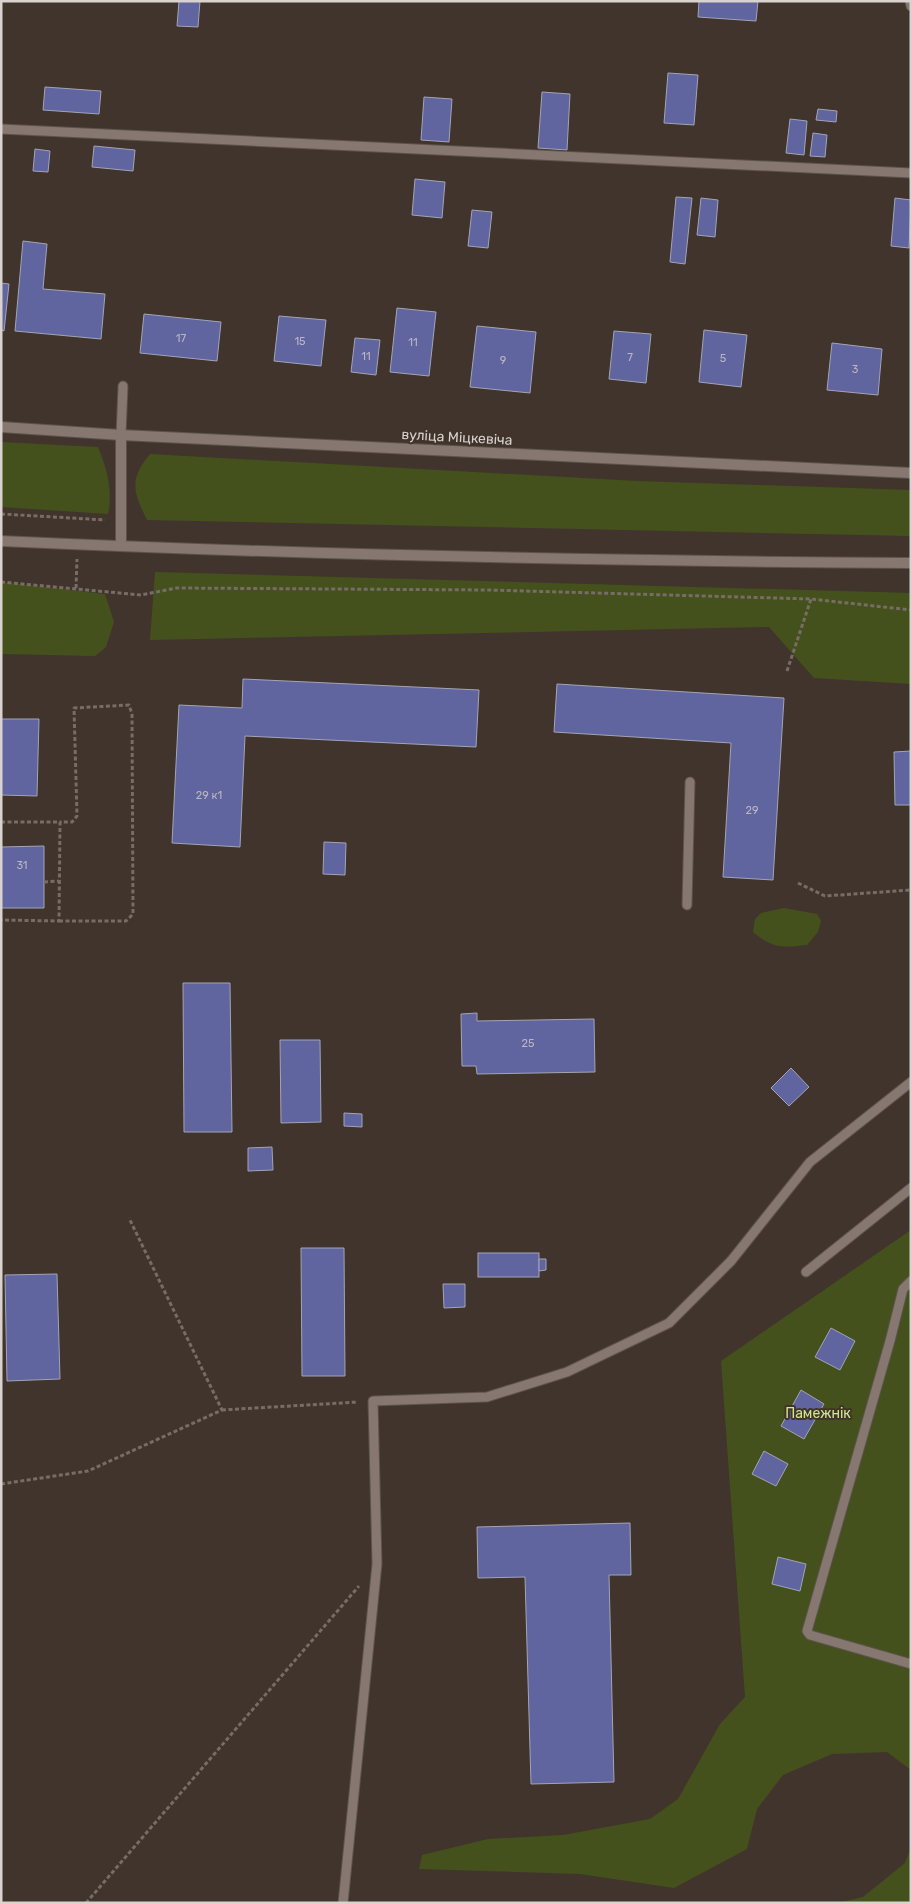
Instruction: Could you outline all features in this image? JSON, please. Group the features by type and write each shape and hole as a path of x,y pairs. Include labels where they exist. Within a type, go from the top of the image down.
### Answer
{"street":[{"name":"вуліца Міцкевіча","path":"1,427 121,435 911,473"},
{"path":"121,435 122,546"},
{"path":"1,541 668,562 911,563"}],"lane":[{"path":"910,1 911,6"},
{"path":"1,129 911,173"},
{"path":"121,435 123,386"},
{"path":"687,905 690,782"},
{"path":"343,1903 377,1564 373,1401 488,1397 568,1372 669,1323 731,1261 810,1162 911,1082"},
{"path":"806,1272 911,1188"},
{"path":"911,1281 903,1290 807,1631 810,1635 911,1664"}],"path":[{"path":"1,514 121,521"},
{"path":"1,582 140,595 177,588 489,590 811,599 911,610"},
{"path":"787,671 811,599"},
{"path":"1,822 72,822 77,816 74,708 129,705 132,714 133,914 126,921 1,920"},
{"path":"59,921 60,822"},
{"path":"44,882 60,881"},
{"path":"798,883 825,896 911,890"},
{"path":"129,1218 222,1410"},
{"path":"1,1484 88,1471 222,1410 373,1401"},
{"path":"86,1903 377,1564"}],"green space":[{"path":"1,442 98,447 108,480 110,497 108,514 1,507"},
{"path":"150,454 637,481 911,490 911,536 147,520 135,486 139,471"},
{"path":"155,572 911,593 911,684 814,678 769,627 150,640"},
{"path":"1,582 105,594 114,622 106,647 95,656 1,654"},
{"path":"784,908 817,914 821,921 818,932 807,945 778,946 766,941 753,932 755,919 761,913"},
{"name":"Памежнік","path":"911,1230 911,1770 887,1752 832,1754 783,1775 757,1809 747,1849 674,1888 580,1874 419,1869 422,1855 488,1839 563,1835 650,1819 678,1799 720,1724 745,1697 721,1361"},
{"path":"911,1848 911,1903 838,1903 863,1897 905,1863"}],"building":[{"path":"179,1 200,1 198,27 177,26"},
{"path":"699,1 758,1 756,21 698,17"},
{"path":"668,73 698,75 694,125 664,123"},
{"path":"45,87 101,91 99,114 43,110"},
{"path":"542,92 570,94 567,150 538,148"},
{"path":"424,97 452,99 449,142 421,140"},
{"path":"818,109 837,111 836,122 816,120"},
{"path":"790,119 807,121 804,155 786,153"},
{"path":"813,133 827,135 825,157 810,156"},
{"path":"94,146 135,150 133,171 92,167"},
{"path":"35,149 50,151 48,172 33,171"},
{"path":"415,179 445,182 442,218 412,215"},
{"path":"676,197 692,198 685,264 670,262"},
{"path":"701,198 718,200 715,237 697,235"},
{"path":"895,198 911,200 909,248 891,246"},
{"path":"472,210 492,212 488,248 468,246"},
{"path":"23,241 47,244 43,289 105,294 101,339 15,331"},
{"path":"1,283 9,284 4,331 1,330"},
{"path":"397,308 436,312 429,376 390,372"},
{"path":"144,314 221,322 217,361 140,353"},
{"path":"279,316 326,320 321,366 274,361"},
{"path":"477,326 536,332 530,393 470,387"},
{"path":"704,330 747,335 741,387 699,382"},
{"path":"614,331 651,334 646,383 609,379"},
{"path":"355,338 380,340 376,375 351,372"},
{"path":"832,343 882,349 878,395 827,390"},
{"path":"243,679 479,690 476,747 245,736 240,847 172,843 179,705 242,708"},
{"path":"557,684 784,698 773,880 723,877 731,743 554,732"},
{"path":"1,719 39,719 37,796 1,795"},
{"path":"911,751 911,805 895,805 894,752"},
{"path":"324,842 346,843 345,875 323,874"},
{"path":"44,846 44,908 1,908 1,847"},
{"path":"183,983 230,983 232,1132 184,1132"},
{"path":"477,1013 477,1021 594,1019 595,1072 477,1074 476,1066 462,1066 461,1014"},
{"path":"280,1040 320,1040 321,1122 281,1123"},
{"path":"791,1068 809,1087 789,1106 771,1088"},
{"path":"344,1113 362,1114 362,1127 344,1126"},
{"path":"272,1147 273,1170 248,1171 248,1148"},
{"path":"301,1248 344,1248 345,1376 302,1376"},
{"path":"478,1253 539,1253 539,1277 478,1277"},
{"path":"539,1259 546,1259 546,1270 539,1271"},
{"path":"57,1274 60,1379 7,1381 5,1275"},
{"path":"443,1284 465,1284 465,1307 444,1308"},
{"path":"831,1328 855,1341 840,1370 815,1357"},
{"path":"801,1390 824,1404 804,1439 781,1426"},
{"path":"764,1451 788,1464 776,1486 752,1474"},
{"path":"630,1523 631,1575 609,1575 614,1782 531,1784 525,1577 478,1578 477,1527"},
{"path":"778,1557 806,1564 800,1591 772,1584"}]}
